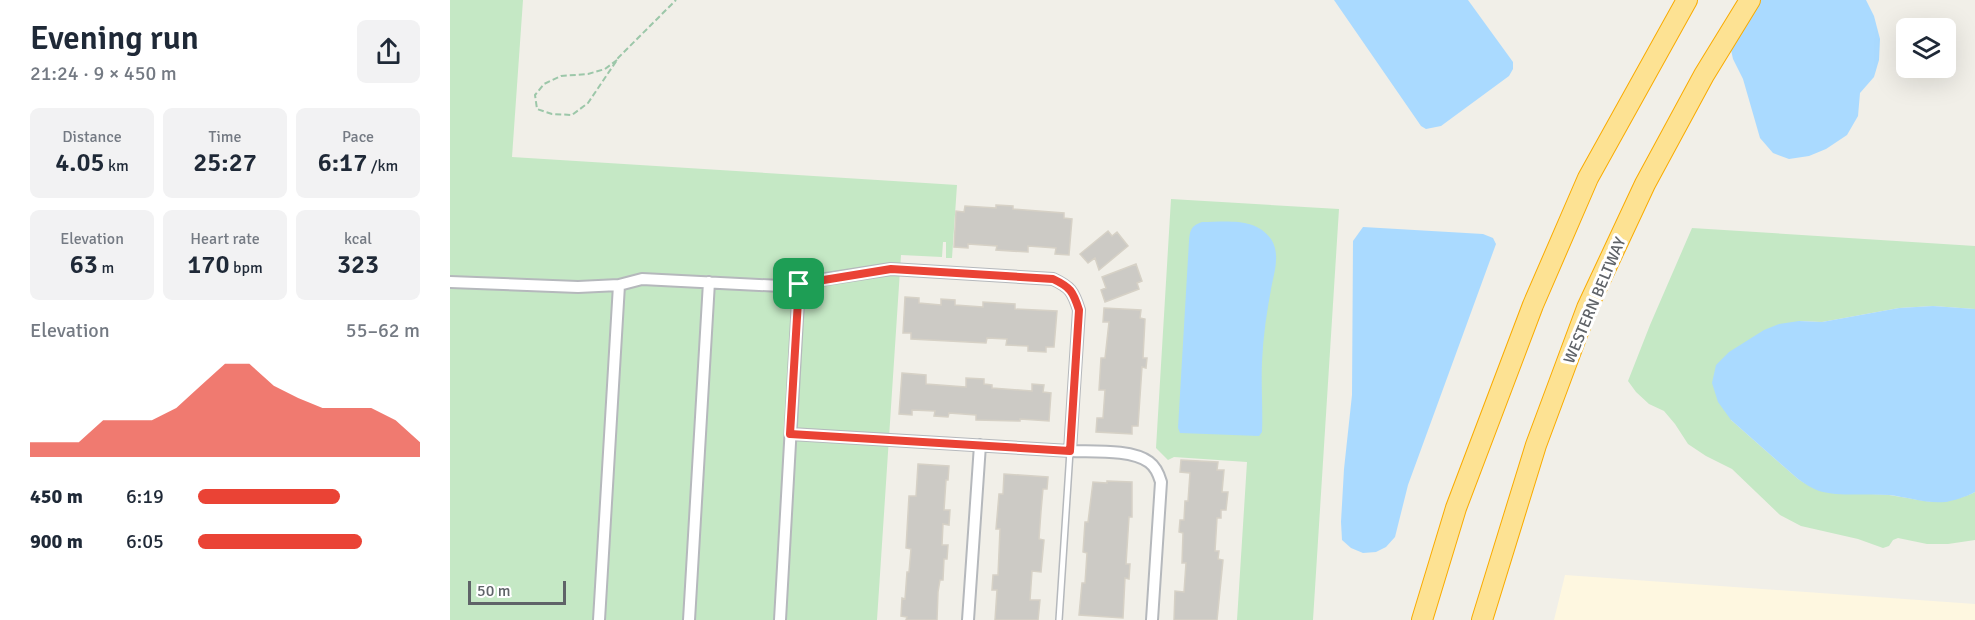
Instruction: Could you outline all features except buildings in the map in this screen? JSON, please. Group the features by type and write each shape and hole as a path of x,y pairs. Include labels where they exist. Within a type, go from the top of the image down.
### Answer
{"highway":[{"path":"1422,619 1456,508 1533,305 1588,178 1688,0"},
{"name":"WESTERN BELTWAY","path":"1482,620 1536,445 1587,308 1645,184 1704,75 1750,0"}],"street":[{"path":"450,282 578,287 619,285 642,279 781,286 891,269 1053,279 1064,284 1074,293 1079,310 1070,451"},
{"path":"689,620 710,282"},
{"path":"780,620 799,284"},
{"path":"599,620 619,285"},
{"path":"790,434 1133,455 1150,463 1157,471 1161,483 1152,620"},
{"path":"968,620 980,445"}],"lane":[{"path":"1059,620 1070,451"}],"path":[{"path":"617,60 588,103 572,115 552,114 537,109 535,95 544,84 561,76 588,74 605,69 617,60 676,0"}],"shaded area":[{"path":"1565,575 1975,604 1975,620 1554,620"}],"green space":[{"path":"450,0 523,0 512,157 957,185 952,258 946,258 946,242 943,242 942,257 901,255 877,620 450,620"},
{"path":"1171,199 1339,209 1313,620 1237,620 1247,462 1174,457 1168,460 1156,448"},
{"path":"1692,228 1975,246 1975,309 1933,306 1899,308 1822,322 1799,321 1731,420 1798,479 1820,489 1940,502 1975,492 1975,540 1927,544 1898,538 1883,548 1858,539 1801,526 1780,515 1732,469 1688,444 1664,411 1649,404 1636,392 1628,381"}],"water":[{"path":"1334,0 1468,0 1513,62 1513,69 1509,76 1441,126 1426,129 1421,126"},
{"path":"1738,0 1866,0 1874,16 1880,39 1879,60 1874,77 1860,93 1858,116 1847,135 1826,149 1809,156 1789,159 1773,153 1760,138 1743,79 1733,59 1727,32"},
{"path":"1202,222 1248,224 1264,232 1274,244 1275,267 1263,342 1262,432 1259,436 1180,433 1178,428 1189,237 1193,227"},
{"path":"1363,227 1483,234 1493,238 1496,244 1408,485 1395,537 1386,547 1376,552 1363,553 1351,548 1342,540 1341,522 1352,395 1353,241"},
{"path":"1933,306 1975,309 1975,492 1969,495 1951,501 1938,502 1889,495 1836,494 1819,491 1798,479 1731,420 1718,402 1712,383 1716,365 1729,352 1764,330 1779,324 1799,321 1822,322 1899,308"}],"route":[{"path":"891,269 1053,279 1064,284 1074,293 1079,310 1070,451 790,434 799,284 891,269"}]}
